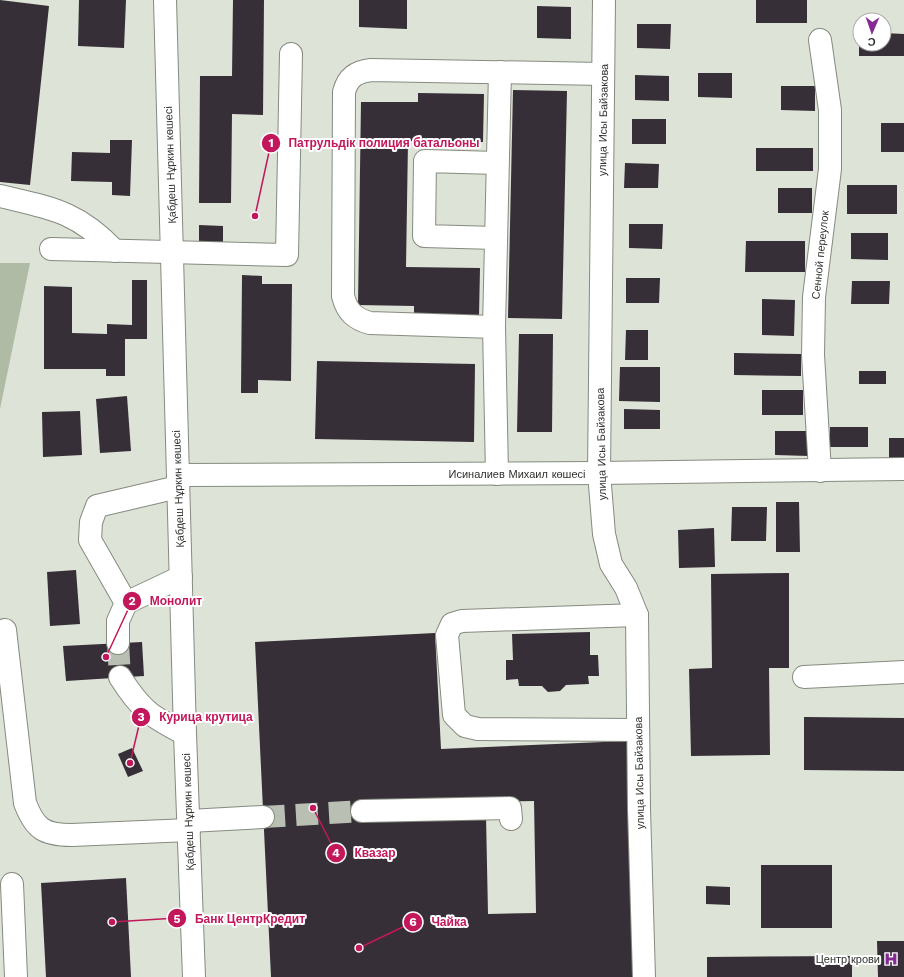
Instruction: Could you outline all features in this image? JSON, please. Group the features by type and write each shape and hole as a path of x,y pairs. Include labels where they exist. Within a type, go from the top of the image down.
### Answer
{"street":[{"name":"Қабдеш Нұркин көшесі","path":"166,0 185,734 194,977"},
{"name":"улица Исы Байзакова","path":"604,0 599,473 604,534 611,564 626,588 637,614 638,730 644,977"},
{"name":"Сенной переулок","path":"820,40 830,117 830,169 814,297 814,355 820,471"},
{"path":"51,250 287,255 291,54"},
{"path":"494,326 370,323 360,321 352,315 346,306 344,296 344,92 348,82 356,73 372,70 603,74"},
{"path":"497,474 494,326 500,72"},
{"path":"496,238 424,236 425,161 497,163"},
{"path":"0,196 59,210 86,224 101,236 115,251"},
{"name":"Исиналиев Михаил көшесі","path":"126,603 90,540 91,522 97,506 178,481 497,474 904,469"},
{"path":"118,643 118,621 126,603 181,577"},
{"path":"637,614 462,621 452,624 447,634 454,715 465,726 478,729 638,730"},
{"path":"5,630 25,803 31,818 40,829 56,835 72,836 189,826 263,817"},
{"path":"804,677 904,672"},
{"path":"120,677 136,702 156,719 185,734"},
{"path":"362,811 510,808 511,819"},
{"path":"12,884 16,977"}],"green space":[{"path":"0,263 30,263 0,409"}],"building":[{"path":"0,0 49,6 30,185 0,182"},
{"path":"79,0 126,0 124,48 78,46"},
{"path":"233,0 264,0 263,115 232,114 231,203 199,203 200,76 232,76"},
{"path":"359,0 407,0 407,29 359,27"},
{"path":"756,0 807,0 807,23 756,23"},
{"path":"537,6 571,7 571,39 537,38"},
{"path":"637,24 671,24 670,49 637,48"},
{"path":"892,33 904,34 904,56 859,56 859,52 892,52"},
{"path":"698,73 732,73 732,98 698,97"},
{"path":"635,75 669,76 669,101 635,100"},
{"path":"781,86 815,86 815,111 781,110"},
{"path":"513,90 567,91 562,319 508,318"},
{"path":"418,93 484,94 483,142 408,141 406,267 480,268 479,316 414,315 414,306 358,305 361,102 418,102"},
{"path":"632,119 666,119 666,144 632,144"},
{"path":"881,123 904,123 904,152 881,152"},
{"path":"110,140 132,140 130,196 112,195 112,182 71,181 72,152 110,153"},
{"path":"756,148 813,148 813,171 756,171"},
{"path":"625,163 659,164 658,188 624,188"},
{"path":"847,185 897,185 897,214 847,214"},
{"path":"778,188 812,188 812,213 778,213"},
{"path":"629,224 663,224 662,249 629,248"},
{"path":"199,225 223,226 223,248 199,248"},
{"path":"851,233 888,233 888,260 851,259"},
{"path":"746,241 805,241 805,272 745,272"},
{"path":"242,275 262,276 262,284 292,284 291,381 258,380 258,393 241,393"},
{"path":"626,278 660,278 659,303 626,303"},
{"path":"132,280 147,280 147,339 125,339 125,376 106,376 106,369 44,369 44,286 72,287 72,333 107,334 107,324 132,325"},
{"path":"852,281 890,281 889,304 851,304"},
{"path":"762,299 795,300 794,336 762,335"},
{"path":"626,330 648,330 648,360 625,360"},
{"path":"519,334 553,334 552,432 517,432"},
{"path":"734,353 801,354 801,376 734,375"},
{"path":"317,361 475,364 474,442 315,439"},
{"path":"620,367 660,367 660,402 619,401"},
{"path":"859,371 886,371 886,384 859,384"},
{"path":"762,390 803,390 803,415 762,415"},
{"path":"127,396 131,451 100,453 96,399"},
{"path":"624,409 660,410 660,429 624,429"},
{"path":"80,411 82,455 43,457 42,412"},
{"path":"830,427 868,427 868,447 830,447"},
{"path":"775,431 809,431 809,456 775,455"},
{"path":"889,438 904,438 904,459 889,458"},
{"path":"776,502 799,502 800,552 776,552"},
{"path":"732,507 767,507 766,541 731,541"},
{"path":"714,528 715,567 679,568 678,530"},
{"path":"76,570 80,624 50,626 47,572"},
{"path":"789,573 789,668 769,668 770,755 691,756 689,669 712,668 711,574"},
{"path":"590,632 590,655 598,655 599,676 588,676 589,684 566,685 560,691 548,692 542,686 519,686 518,679 506,680 506,660 513,660 512,634"},
{"path":"435,633 441,749 627,741 638,977 271,977 255,642","holes":["534,801 536,913 488,914 486,816 362,805"]},
{"path":"142,642 144,676 66,681 63,646"},
{"path":"804,717 904,718 904,771 804,770"},
{"path":"132,748 143,771 128,777 118,754"},
{"path":"761,865 832,865 832,928 761,928"},
{"path":"126,878 131,977 46,977 41,883"},
{"path":"706,886 730,887 730,905 706,904"},
{"name":"Центр крови","path":"877,941 904,941 904,977 878,977"},
{"path":"852,956 852,977 707,977 707,957"}],"tunnel":[{"path":"118,643 120,677"},
{"path":"263,817 362,811"}],"place":[{"name":"Патрульдік полиция батальоны","path":"255,216"},
{"name":"Монолит","path":"106,657"},
{"name":"Курица крутица","path":"130,763"},
{"name":"Квазар","path":"313,808"},
{"name":"Банк ЦентрКредит","path":"112,922"},
{"name":"Чайка","path":"359,948"},
{"name":"Центр крови","path":"891,959"}]}
